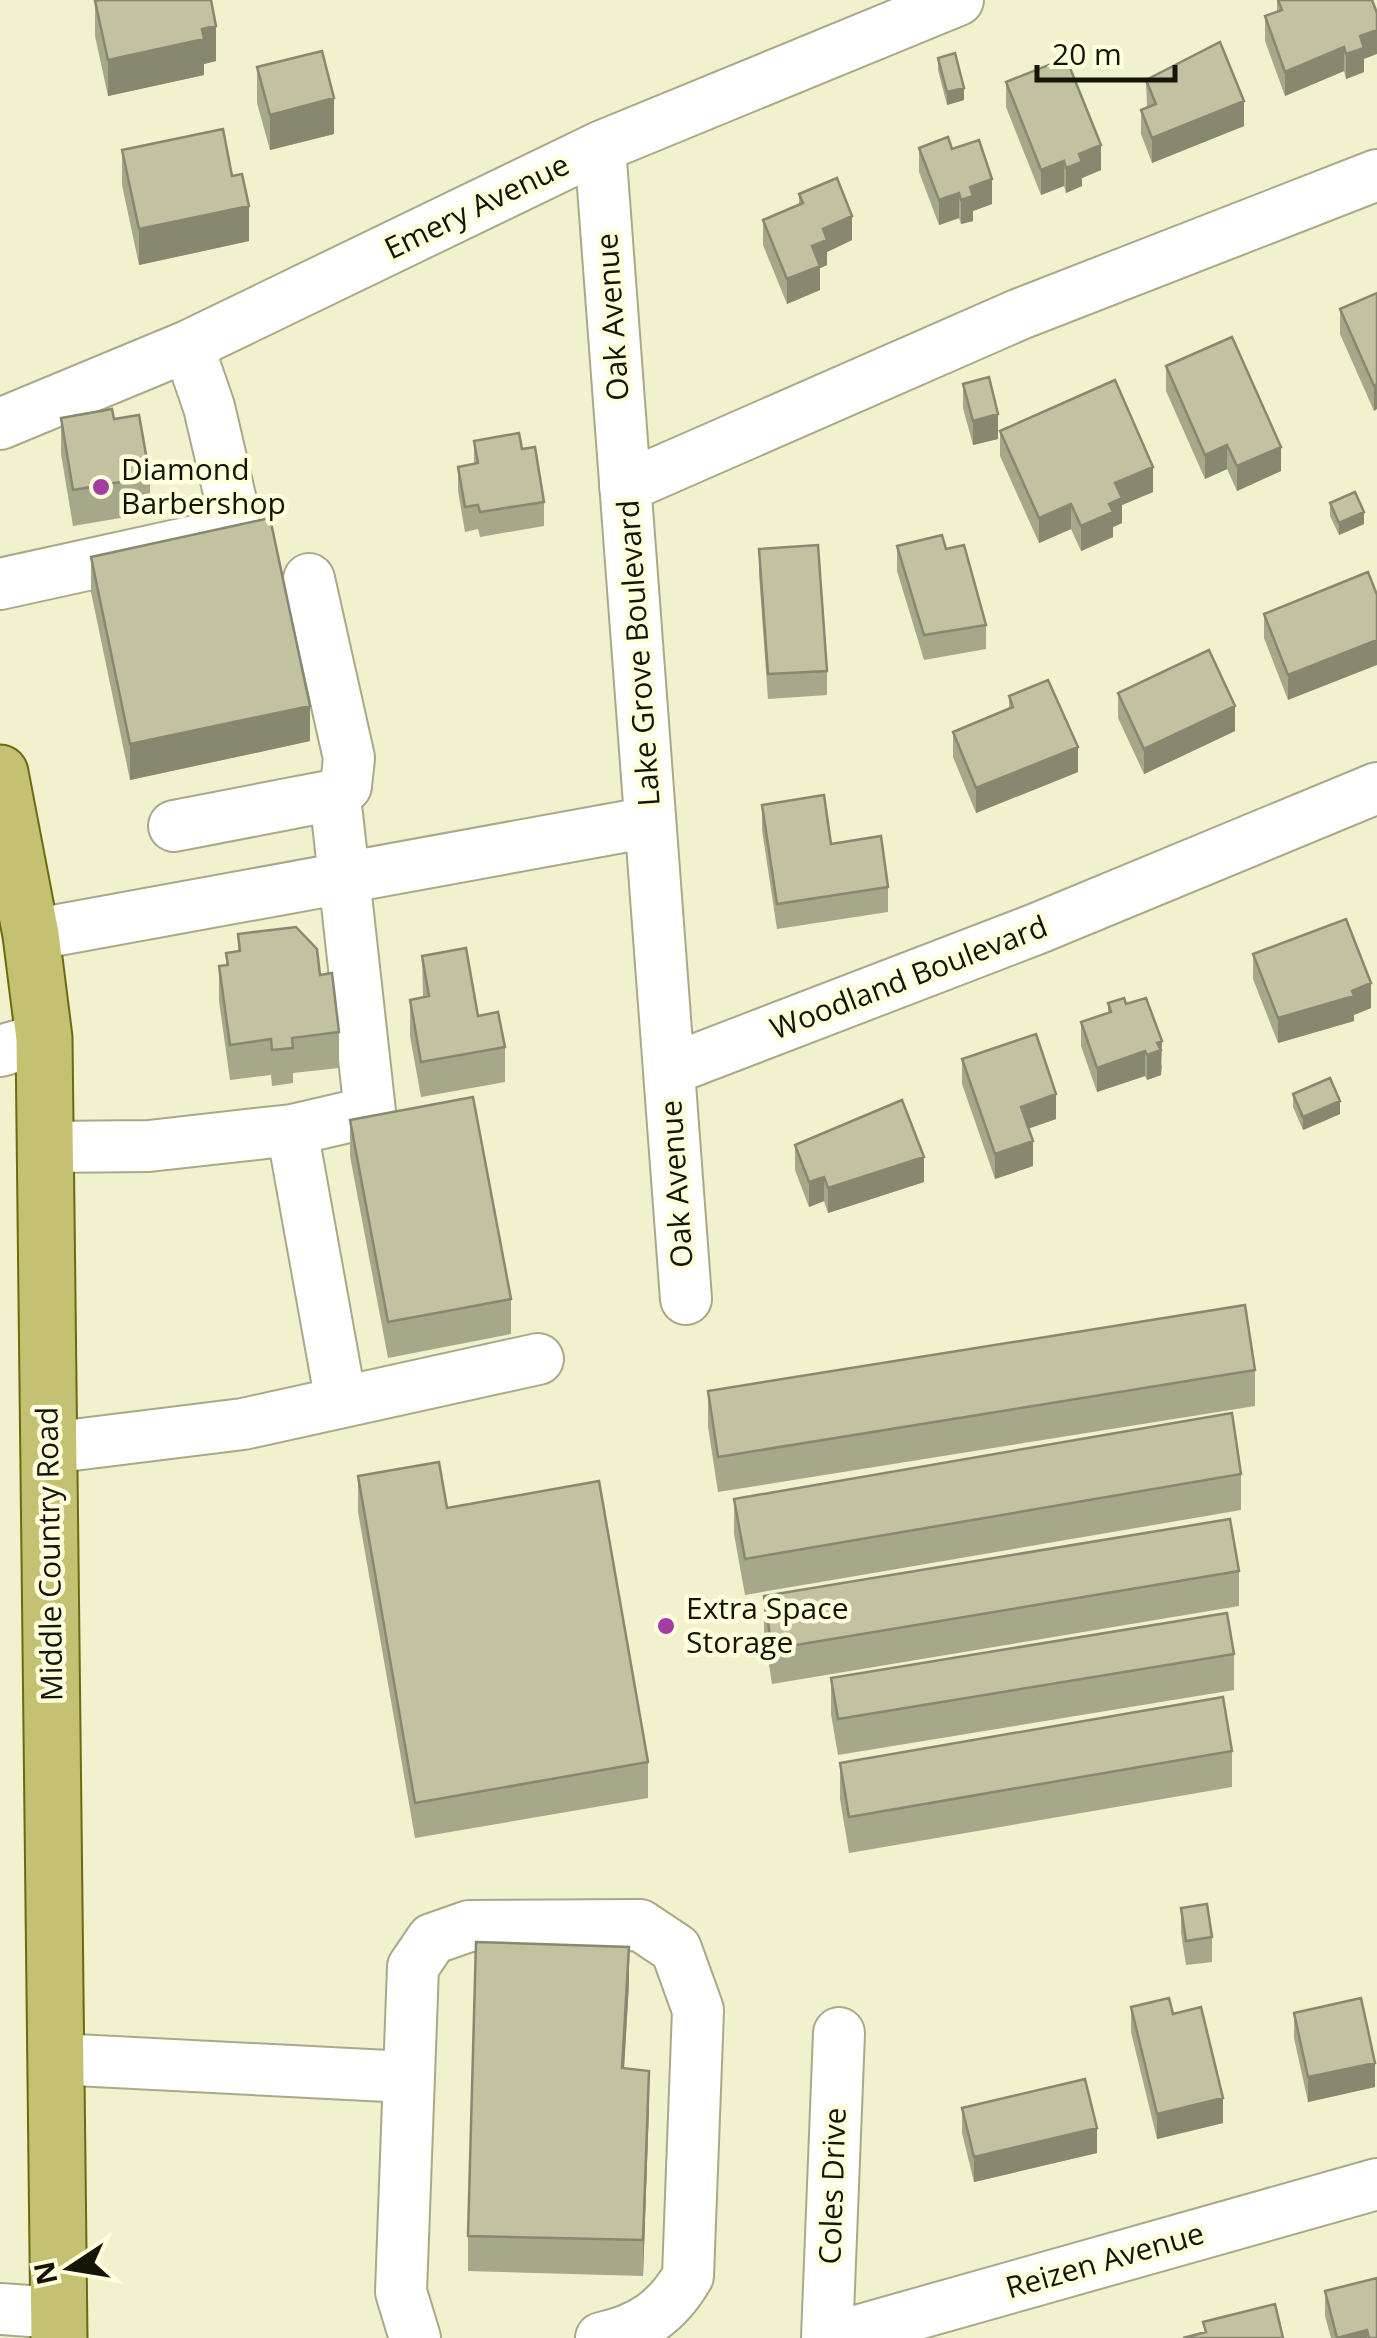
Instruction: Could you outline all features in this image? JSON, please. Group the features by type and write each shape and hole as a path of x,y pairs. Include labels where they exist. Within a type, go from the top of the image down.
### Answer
{"main road":[{"name":"Middle Country Road","path":"3,808 31,934 22,1045 45,1147 59,2326"}],"street":[{"name":"Emery Avenue","path":"0,424 188,346 600,147 958,0"},
{"name":"Oak Avenue","path":"600,147 625,487"},
{"name":"Lake Grove Boulevard","path":"31,934 344,881 650,822 625,487 1020,314 1377,174"},
{"path":"0,584 200,540 218,532 234,514 228,476 188,346"},
{"path":"309,579 350,758 346,786 332,801"},
{"name":"Woodland Boulevard","path":"669,1070 1036,929 1377,788"},
{"path":"174,826 324,797 332,801"},
{"path":"45,1147 150,1146 292,1130 370,1112 332,801"},
{"path":"650,822 669,1070"},
{"name":"Oak Avenue","path":"669,1070 686,1299"},
{"path":"292,1130 341,1402"},
{"path":"49,1448 243,1424 538,1359"},
{"path":"415,2338 402,2292 413,1967 432,1939 469,1926 640,1925 676,1949 698,2010 688,2276 672,2303 634,2331 602,2338"},
{"name":"Coles Drive","path":"829,2338 839,2033"},
{"path":"56,2059 407,2077"},
{"name":"Reizen Avenue","path":"829,2338 1377,2184"},
{"path":"0,2309 59,2326"}],"building":[{"path":"211,0 216,26 202,29 204,39 108,60 95,1"},
{"path":"1278,0 1372,0 1377,30 1360,36 1364,48 1346,54 1344,47 1285,72 1265,16 1282,10"},
{"path":"1220,42 1244,101 1152,138 1141,110 1156,104 1146,80"},
{"path":"322,51 334,98 270,115 257,67"},
{"path":"955,53 964,88 947,92 938,58"},
{"path":"1066,58 1101,145 1079,154 1082,162 1066,168 1064,161 1041,170 1006,82"},
{"path":"223,129 232,176 242,174 249,206 139,229 122,150"},
{"path":"948,137 952,149 979,140 992,179 970,187 973,196 961,200 959,193 939,200 919,148"},
{"path":"837,178 852,216 823,229 827,240 812,246 820,266 787,279 763,220 803,203 799,194"},
{"path":"1377,293 1377,384 1374,386 1340,309"},
{"path":"1232,337 1281,447 1237,466 1227,445 1205,455 1166,366"},
{"path":"989,377 998,414 973,421 963,384"},
{"path":"1115,380 1153,467 1115,483 1122,498 1109,504 1113,512 1081,526 1071,504 1039,518 1000,431"},
{"path":"112,409 114,419 139,415 150,477 73,490 61,418"},
{"path":"519,433 522,449 535,447 544,502 480,512 478,505 465,507 458,467 478,463 474,441"},
{"path":"1355,492 1364,512 1339,523 1330,503"},
{"path":"270,518 310,706 130,744 91,557"},
{"path":"942,535 946,549 964,545 986,625 924,635 897,546"},
{"path":"818,545 827,671 768,674 759,549"},
{"path":"1368,572 1377,595 1377,640 1288,675 1264,614"},
{"path":"1209,650 1235,706 1144,749 1118,693"},
{"path":"1048,680 1078,747 976,788 953,732 1013,707 1009,696"},
{"path":"824,795 831,844 881,836 888,887 777,904 762,805"},
{"path":"1346,919 1371,983 1352,991 1354,996 1278,1018 1253,954"},
{"path":"296,927 317,949 320,975 332,973 339,1032 292,1038 293,1048 272,1050 271,1039 230,1045 219,966 228,965 226,953 240,951 238,934"},
{"path":"466,948 478,1016 498,1012 505,1047 421,1062 410,1000 429,996 422,956"},
{"path":"1124,998 1126,1004 1146,998 1162,1041 1157,1043 1161,1050 1147,1055 1145,1051 1097,1068 1081,1022 1111,1012 1108,1003"},
{"path":"1036,1034 1056,1094 1021,1107 1033,1141 995,1154 962,1059"},
{"path":"1330,1078 1340,1101 1303,1117 1293,1094"},
{"path":"473,1097 511,1299 388,1322 350,1120"},
{"path":"902,1100 924,1157 828,1188 824,1177 809,1182 795,1145"},
{"path":"1245,1305 1255,1370 718,1457 708,1391"},
{"path":"1232,1413 1241,1474 745,1559 734,1499"},
{"path":"439,1462 447,1508 599,1481 648,1762 415,1803 358,1476"},
{"path":"1230,1519 1239,1571 772,1649 764,1596"},
{"path":"1227,1613 1234,1654 838,1719 831,1678"},
{"path":"1223,1697 1232,1751 849,1817 840,1763"},
{"path":"1207,1904 1212,1937 1186,1941 1181,1908"},
{"path":"476,1942 629,1947 622,2068 649,2071 643,2240 468,2236"},
{"path":"1169,1998 1173,2014 1201,2007 1223,2098 1157,2114 1131,2007"},
{"path":"1361,1998 1375,2063 1308,2077 1294,2013"},
{"path":"1085,2079 1097,2128 974,2157 962,2108"},
{"path":"1377,2278 1377,2338 1369,2338 1367,2330 1337,2338 1325,2291"},
{"path":"1275,2304 1283,2338 1183,2338 1206,2332 1203,2322"}],"place":[{"name":"Diamond Barbershop","path":"101,487"},
{"name":"Extra Space Storage","path":"666,1626"}]}
